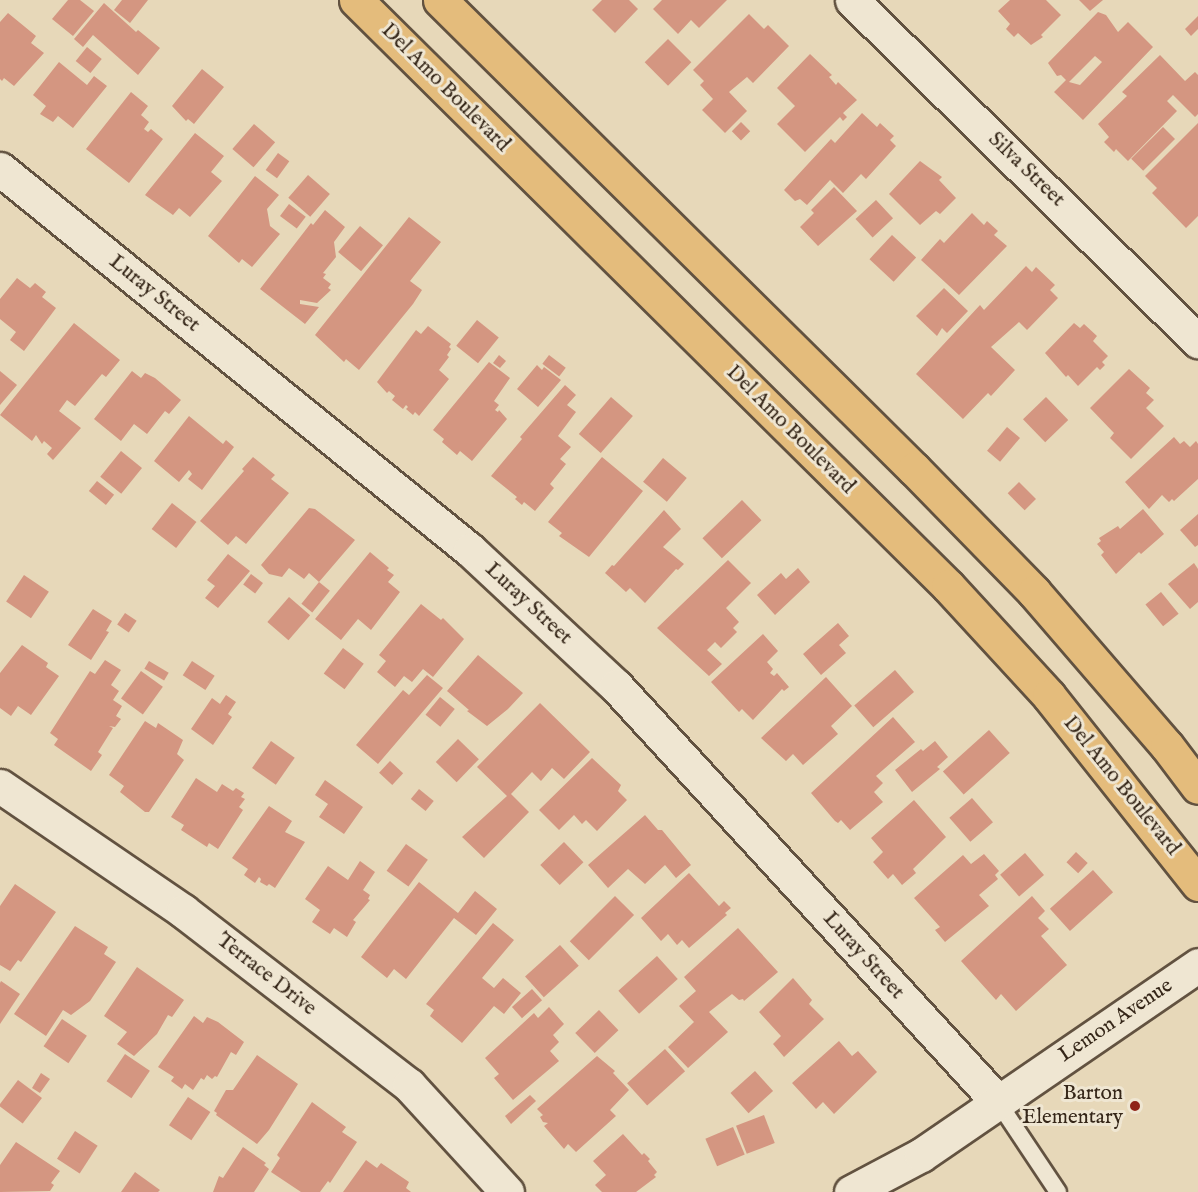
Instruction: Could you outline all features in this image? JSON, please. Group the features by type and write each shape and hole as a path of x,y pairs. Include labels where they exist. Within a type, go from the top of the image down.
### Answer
{"main road":[{"name":"Del Amo Boulevard","path":"356,0 948,586 1049,696 1198,884"},
{"path":"440,0 905,460 1034,592 1167,746 1198,787"}],"street":[{"name":"Silva Street","path":"852,0 1198,341"},
{"name":"Luray Street","path":"0,169 470,550 599,670 998,1102"},
{"name":"Terrace Drive","path":"0,786 183,911 409,1084 507,1192"},
{"name":"Lemon Avenue","path":"851,1192 921,1155 1198,965"}],"lane":[{"path":"998,1102 1058,1192"}],"building":[{"path":"68,0 80,0 94,11 73,36 52,19"},
{"path":"122,0 148,0 130,23 114,10"},
{"path":"602,0 629,0 638,9 615,33 592,10"},
{"path":"662,0 727,0 699,28 691,20 678,34 653,9"},
{"path":"1010,0 1046,0 1061,15 1041,35 1043,37 1031,45 1018,33 1014,37 1006,29 1010,24 998,11"},
{"path":"1079,0 1103,0 1090,11"},
{"path":"104,3 136,32 138,30 160,48 138,75 93,35 83,47 74,39"},
{"path":"1098,12 1106,15 1118,32 1128,22 1153,47 1083,120 1054,92 1066,80 1061,75 1057,76 1048,63","holes":["1095,56 1102,62 1080,85 1069,82"]},
{"path":"8,13 36,36 31,43 44,53 14,86 4,78 2,81 0,79 0,22"},
{"path":"749,14 764,29 768,25 789,46 753,83 747,77 729,92 747,111 725,133 702,110 713,99 700,85 704,81 693,70"},
{"path":"1198,16 1198,29 1191,36 1185,29"},
{"path":"668,39 691,62 668,86 645,62"},
{"path":"87,47 102,59 90,73 76,61"},
{"path":"810,54 832,75 829,77 836,85 838,82 857,100 843,113 847,117 843,121 840,117 805,152 777,124 795,106 777,88"},
{"path":"1160,55 1185,81 1195,72 1198,75 1198,114 1195,117 1173,95 1167,101 1177,111 1128,161 1116,149 1114,152 1104,142 1109,137 1098,124 1127,96 1122,92"},
{"path":"59,62 87,85 94,76 107,86 73,128 58,116 53,122 40,114 46,106 33,95"},
{"path":"202,69 224,87 194,124 188,119 186,121 172,106"},
{"path":"131,92 148,106 141,115 149,122 144,129 148,132 151,129 163,139 129,183 86,149"},
{"path":"862,113 877,127 880,123 894,136 890,140 896,146 866,179 861,174 843,193 830,180 807,205 800,199 795,201 784,190 831,139 835,143"},
{"path":"741,122 750,131 741,140 732,131"},
{"path":"1198,123 1198,216 1186,228 1152,193 1157,188 1145,176"},
{"path":"254,124 275,142 253,167 232,149"},
{"path":"1163,127 1175,139 1143,171 1131,159"},
{"path":"195,133 224,156 211,172 222,181 190,217 179,208 173,215 145,195"},
{"path":"278,153 289,161 277,178 266,170"},
{"path":"920,161 942,177 939,180 956,198 940,214 936,211 920,225 889,194"},
{"path":"308,175 330,194 310,217 288,198"},
{"path":"255,176 279,195 267,209 270,226 280,234 252,267 242,259 239,263 208,236"},
{"path":"834,187 857,211 818,246 800,227 814,213 811,210"},
{"path":"876,200 893,218 873,237 856,219"},
{"path":"289,204 306,217 297,229 280,216"},
{"path":"325,210 345,227 334,242 336,257 323,273 326,274 323,278 331,284 328,288 331,290 317,303 300,300 300,304 319,307 305,324 260,289 311,223 313,225"},
{"path":"972,213 984,225 987,221 998,231 994,235 1007,246 959,295 921,260 940,239 944,243"},
{"path":"409,217 441,242 410,281 422,290 359,370 346,359 344,362 315,335"},
{"path":"360,226 383,245 361,271 338,252"},
{"path":"892,235 916,258 894,282 869,259"},
{"path":"1026,266 1032,272 1036,267 1055,285 1050,290 1058,298 1027,330 1019,322 991,347 1015,370 991,396 988,393 963,419 916,374 980,305 984,310"},
{"path":"17,278 30,288 35,283 46,292 42,297 56,308 24,351 10,340 16,332 0,319 0,299"},
{"path":"944,288 968,311 947,333 942,328 937,336 916,316"},
{"path":"477,320 499,338 478,363 456,346"},
{"path":"74,323 120,360 106,377 102,374 75,406 67,400 59,411 81,428 53,460 47,454 52,448 44,441 42,444 36,435 32,441 0,415"},
{"path":"1074,323 1080,328 1084,324 1097,336 1093,341 1108,356 1102,362 1105,365 1100,370 1097,367 1078,386 1068,375 1066,377 1045,353"},
{"path":"428,326 451,344 447,355 449,357 439,370 449,379 419,416 415,412 413,415 406,409 408,407 406,405 403,409 392,400 395,396 389,391 387,393 377,382 416,330 421,334"},
{"path":"499,355 506,361 500,368 493,363"},
{"path":"549,355 566,368 559,376 542,364"},
{"path":"489,362 510,378 494,401 499,405 495,410 498,412 499,410 507,419 472,461 460,451 457,455 442,442 444,439 433,430"},
{"path":"537,365 542,370 544,367 561,380 538,407 517,389"},
{"path":"1129,369 1150,388 1146,393 1154,400 1146,408 1164,426 1131,459 1110,438 1114,433 1090,408"},
{"path":"0,371 17,385 0,405"},
{"path":"132,371 141,378 145,373 155,378 181,400 169,414 165,411 147,434 134,424 121,441 94,419"},
{"path":"565,385 576,395 567,405 576,412 558,436 571,447 560,459 566,464 550,484 554,488 535,511 524,502 522,505 515,499 517,497 491,476 522,439 520,437"},
{"path":"611,397 633,416 601,453 579,434"},
{"path":"1046,397 1068,420 1045,442 1023,419"},
{"path":"189,416 223,444 226,440 234,447 202,490 188,479 192,474 189,470 179,482 154,461"},
{"path":"1007,427 1020,438 1000,462 987,451"},
{"path":"1174,437 1180,444 1184,441 1190,447 1196,441 1198,444 1198,479 1174,501 1172,499 1169,502 1162,495 1149,509 1125,482"},
{"path":"121,451 142,468 121,494 100,477"},
{"path":"253,457 275,475 271,479 289,493 246,544 236,536 228,545 200,521 244,471 242,469"},
{"path":"602,457 643,491 589,557 559,536 562,533 548,522"},
{"path":"663,458 687,478 667,502 643,482"},
{"path":"97,481 114,495 106,505 89,491"},
{"path":"1019,482 1036,499 1025,510 1008,493"},
{"path":"742,500 761,520 722,558 702,538"},
{"path":"172,503 196,522 176,548 152,529"},
{"path":"309,508 315,509 355,540 319,582 309,573 304,579 289,568 282,577 269,574 261,565"},
{"path":"1143,509 1164,534 1141,554 1139,552 1116,574 1101,555 1104,552 1097,544 1101,541 1099,538 1118,526 1120,529"},
{"path":"664,510 681,529 663,547 684,564 678,570 676,569 645,603 630,588 626,592 605,573"},
{"path":"1198,514 1198,545 1195,547 1180,530"},
{"path":"370,552 389,568 387,570 394,575 388,582 400,592 371,630 358,619 341,640 315,619"},
{"path":"228,554 250,571 218,608 205,598 215,586 207,580"},
{"path":"728,560 751,583 726,608 739,622 733,628 737,632 721,648 715,642 707,650 722,664 709,676 657,628"},
{"path":"1194,563 1198,569 1198,602 1190,609 1168,584"},
{"path":"798,568 810,582 775,615 757,595 781,573 786,579"},
{"path":"251,574 263,583 255,593 243,584"},
{"path":"24,575 49,592 31,618 6,602"},
{"path":"319,582 330,591 312,613 301,604"},
{"path":"1161,592 1179,614 1163,626 1145,605"},
{"path":"289,597 310,615 288,640 267,622"},
{"path":"421,604 441,620 443,618 464,639 433,677 423,669 412,682 404,676 395,687 377,672 386,661 379,655"},
{"path":"93,609 112,621 106,631 109,632 91,660 68,645"},
{"path":"125,613 137,621 129,632 117,625"},
{"path":"838,623 849,636 839,645 846,653 821,675 803,654"},
{"path":"763,634 778,651 767,662 773,669 770,673 774,676 777,673 789,687 784,691 782,689 753,720 742,709 739,712 711,682"},
{"path":"22,645 48,663 46,667 59,676 31,715 18,706 11,716 0,708 0,673"},
{"path":"343,648 364,664 345,689 324,674"},
{"path":"478,655 523,693 487,726 467,711 469,710 447,691"},
{"path":"105,660 121,670 111,685 119,691 113,700 122,706 116,716 121,719 115,727 109,726 113,728 98,752 102,755 91,771 54,745 58,739 50,733 90,671 95,674"},
{"path":"149,661 169,673 164,681 144,669"},
{"path":"192,661 215,676 205,690 183,675"},
{"path":"895,670 914,692 873,727 854,705"},
{"path":"141,671 163,687 143,714 121,699"},
{"path":"427,675 443,688 378,764 356,745 403,690 409,695"},
{"path":"826,677 852,706 831,726 838,734 803,765 793,754 786,761 761,738"},
{"path":"226,695 236,702 228,714 232,717 213,745 191,729 212,698 220,704"},
{"path":"440,697 455,709 440,727 426,715"},
{"path":"540,703 590,752 564,779 552,768 541,781 532,772 511,794 529,812 484,858 462,837 507,796 477,767"},
{"path":"893,717 915,742 876,776 883,783 874,792 883,802 850,830 841,820 838,823 835,821 811,793"},
{"path":"145,721 156,728 158,723 183,740 177,754 184,760 149,812 145,812 120,792 124,786 109,775"},
{"path":"989,730 1010,753 964,795 943,771"},
{"path":"458,739 479,759 457,782 436,762"},
{"path":"271,741 295,758 276,785 252,768"},
{"path":"935,741 948,757 937,767 940,769 912,792 895,770"},
{"path":"592,758 621,785 618,791 627,800 597,831 586,820 582,824 574,815 559,830 539,810"},
{"path":"390,761 403,773 392,785 379,773"},
{"path":"196,778 217,792 222,784 233,791 236,788 244,793 241,797 245,799 239,807 243,810 218,849 209,843 207,847 181,830 184,825 171,817"},
{"path":"325,780 363,807 344,834 319,817 328,804 315,795"},
{"path":"419,789 434,801 426,811 411,799"},
{"path":"972,798 993,822 970,842 949,818"},
{"path":"914,800 946,837 913,869 916,873 902,885 893,874 888,879 873,862 883,852 871,838"},
{"path":"269,806 292,821 285,832 305,842 275,888 260,882 259,877 255,883 244,875 248,869 232,858"},
{"path":"645,815 658,830 662,830 691,865 676,878 665,865 645,884 628,869 608,888 588,865"},
{"path":"564,842 583,862 560,885 540,865"},
{"path":"406,844 428,860 408,887 387,871"},
{"path":"1076,852 1088,863 1078,873 1066,862"},
{"path":"1025,853 1044,875 1019,897 1000,875"},
{"path":"984,854 999,871 995,875 998,879 979,895 989,906 945,942 935,930 940,927 914,898 963,855 971,864"},
{"path":"360,861 375,872 363,890 370,895 368,899 370,900 353,920 356,922 347,937 334,928 330,934 312,922 320,910 305,899 328,866 348,880"},
{"path":"1093,870 1113,892 1070,931 1050,909"},
{"path":"689,873 719,906 724,901 731,908 725,913 727,915 689,948 682,940 677,945 668,934 661,941 641,918"},
{"path":"419,882 458,913 475,891 497,909 476,935 454,918 406,979 394,969 387,978 361,957"},
{"path":"15,884 56,912 21,962 18,960 10,971 0,965 0,906"},
{"path":"615,896 634,915 589,960 570,941"},
{"path":"1032,896 1045,911 1038,918 1049,929 1041,936 1067,965 1016,1011 1001,994 996,1000 961,961"},
{"path":"493,923 514,940 482,978 494,988 503,978 521,993 504,1014 494,1006 462,1043 430,1016 434,1010 426,1004"},
{"path":"75,926 108,947 104,954 116,962 90,1001 71,1015 63,1010 46,1036 14,1014"},
{"path":"738,928 778,972 744,1001 732,994 709,1012 728,1032 688,1068 668,1047 694,1022 679,1006 696,991 684,977"},
{"path":"560,945 579,966 544,997 525,976"},
{"path":"657,956 678,979 639,1014 618,991"},
{"path":"137,967 184,1000 172,1017 168,1015 157,1034 134,1056 117,1044 127,1032 104,1016"},
{"path":"793,978 812,1000 809,1004 824,1019 784,1057 773,1044 781,1036 759,1012"},
{"path":"1,981 20,994 0,1024 0,983"},
{"path":"532,989 542,1000 522,1018 512,1007"},
{"path":"549,1007 564,1024 553,1035 559,1042 550,1051 559,1061 513,1100 494,1078 499,1074 485,1058 534,1013 538,1018"},
{"path":"599,1010 618,1030 595,1053 575,1033"},
{"path":"194,1016 203,1023 207,1017 218,1022 244,1042 236,1055 231,1052 217,1077 212,1079 207,1075 204,1080 201,1078 193,1090 185,1084 182,1089 171,1081 174,1077 158,1067"},
{"path":"62,1019 87,1036 68,1063 44,1046"},
{"path":"839,1041 852,1056 858,1051 877,1072 834,1114 823,1102 816,1109 792,1083"},
{"path":"665,1049 685,1071 647,1105 627,1083"},
{"path":"125,1054 150,1071 131,1098 107,1081"},
{"path":"257,1055 298,1084 269,1130 257,1144 216,1115 214,1111 226,1090 233,1090"},
{"path":"597,1056 615,1071 613,1073 629,1090 610,1110 616,1116 576,1152 568,1144 564,1149 544,1126 548,1123 543,1122 540,1117 543,1115 537,1109"},
{"path":"755,1071 773,1091 749,1113 730,1093"},
{"path":"41,1073 50,1079 40,1093 32,1088"},
{"path":"18,1080 42,1098 23,1124 0,1107"},
{"path":"530,1095 536,1101 511,1124 505,1116"},
{"path":"188,1097 210,1112 191,1140 169,1125"},
{"path":"312,1102 346,1127 342,1132 357,1142 330,1183 328,1181 320,1192 301,1192 271,1172 280,1158 277,1155"},
{"path":"764,1115 775,1143 747,1154 736,1126"},
{"path":"733,1127 745,1155 717,1166 705,1139"},
{"path":"75,1131 98,1146 80,1173 57,1159"},
{"path":"623,1134 642,1155 644,1153 650,1159 648,1161 657,1172 654,1175 656,1177 636,1192 602,1192 595,1185 606,1175 593,1161"},
{"path":"16,1142 60,1171 51,1183 54,1185 50,1191 0,1192 0,1165"},
{"path":"243,1147 266,1163 264,1165 269,1169 254,1192 213,1192 219,1176 223,1178"},
{"path":"366,1160 377,1168 381,1163 409,1182 406,1188 411,1192 343,1192"},
{"path":"135,1172 160,1190 158,1192 121,1192"}],"place":[{"name":"Barton Elementary","path":"1135,1106"}]}
